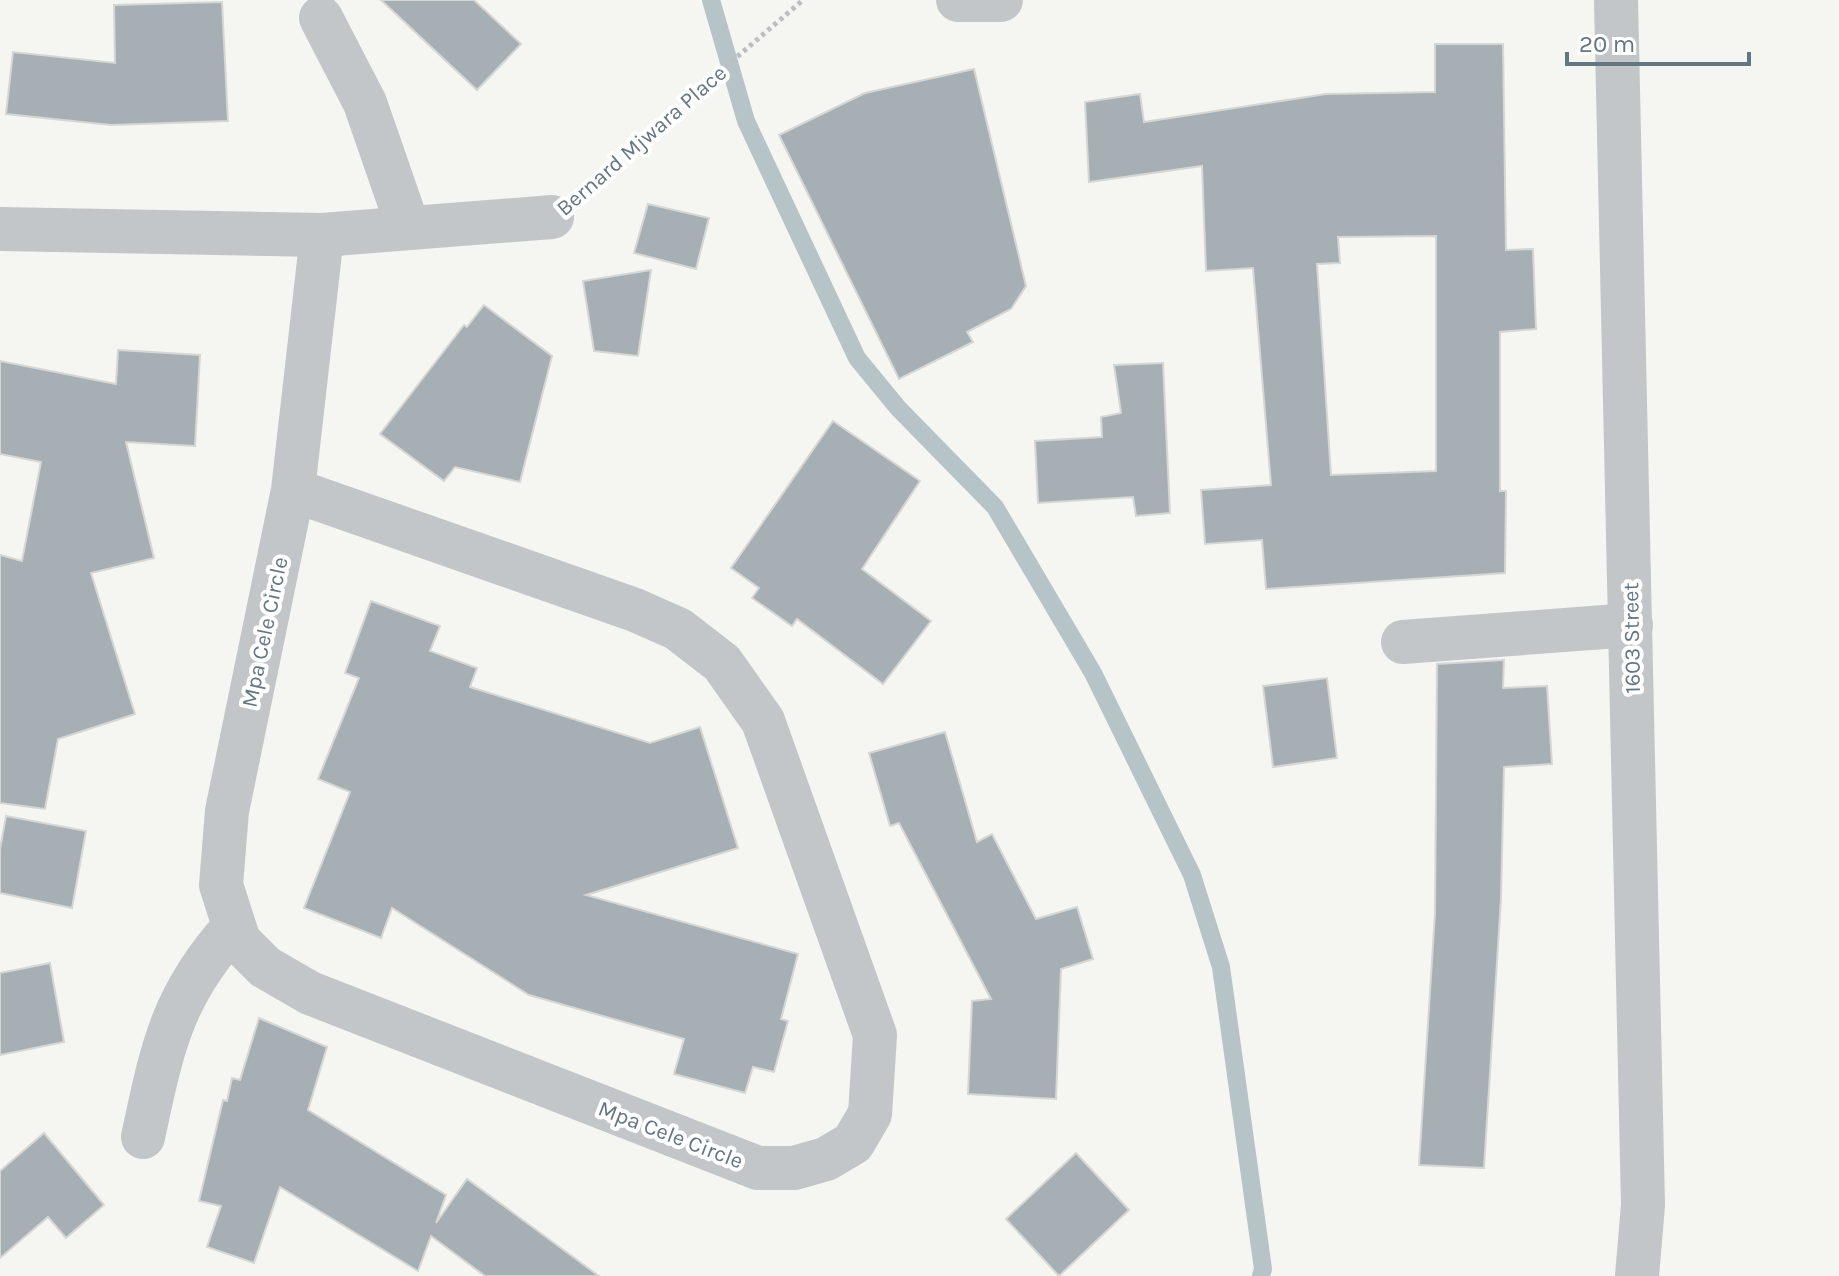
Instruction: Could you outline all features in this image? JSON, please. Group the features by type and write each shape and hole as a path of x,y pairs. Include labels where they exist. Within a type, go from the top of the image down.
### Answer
{"street":[{"path":"958,0 1001,0"},
{"name":"1603 Street","path":"1616,0 1643,1205 1637,1276"},
{"path":"321,18 365,103 408,227"},
{"name":"Bernard Mjwara Place","path":"0,229 322,235 552,217"},
{"name":"Mpa Cele Circle","path":"293,490 635,610 678,629 722,663 763,721 875,1035 870,1114 853,1143 826,1159 794,1168 758,1168 310,993 265,967 239,941 221,885 227,811 293,490 322,235"},
{"path":"1403,642 1631,625"},
{"path":"143,1137 163,1045 174,1015 208,956 233,928"}],"path":[{"name":"Bernard Mjwara Place","path":"552,217 803,0"}],"building":[{"path":"381,0 474,0 521,44 477,90"},
{"path":"222,2 228,121 111,125 6,114 13,52 115,63 114,5"},
{"path":"1435,44 1503,44 1506,250 1533,249 1536,329 1500,332 1500,491 1506,491 1505,573 1266,589 1262,540 1205,544 1201,490 1271,485 1253,268 1206,271 1202,166 1089,182 1085,102 1140,94 1144,122 1326,94 1435,92","holes":["1436,236 1436,471 1331,475 1317,264 1340,263 1338,237"]},
{"path":"974,69 1026,286 1011,309 967,332 973,342 899,379 779,135 865,93"},
{"path":"648,204 709,218 696,269 634,253"},
{"path":"651,270 638,356 594,351 583,281"},
{"path":"484,305 552,356 520,482 455,467 444,481 380,434 464,325 467,327"},
{"path":"118,350 200,355 195,446 126,442 154,558 91,573 135,714 58,739 45,809 0,803 0,555 22,561 41,462 0,454 0,361 116,384"},
{"path":"1163,363 1170,513 1136,516 1133,497 1038,503 1035,441 1102,437 1101,417 1121,413 1114,365"},
{"path":"833,421 920,481 862,569 931,621 883,684 797,619 792,626 752,598 759,588 731,568"},
{"path":"371,601 440,626 430,651 477,668 470,687 650,743 700,727 738,848 586,895 798,954 781,1019 788,1021 774,1072 753,1067 745,1093 674,1074 684,1039 529,995 392,908 381,938 304,908 350,792 318,779 359,678 345,673"},
{"path":"1504,660 1503,688 1547,686 1552,764 1504,767 1501,898 1484,1168 1419,1165 1435,913 1437,664"},
{"path":"1327,678 1337,758 1273,767 1263,686"},
{"path":"945,732 977,842 992,834 1036,919 1077,907 1093,959 1061,969 1056,1099 968,1094 972,1001 991,999 899,823 890,826 869,753"},
{"path":"6,816 86,831 72,908 0,893 0,849"},
{"path":"50,963 64,1042 0,1055 0,973"},
{"path":"259,1018 327,1047 308,1110 446,1195 436,1223 467,1179 599,1276 485,1276 431,1236 418,1271 280,1187 254,1263 207,1247 221,1206 199,1201 223,1100 227,1101 232,1078 240,1080"},
{"path":"44,1133 104,1205 66,1238 48,1217 0,1258 0,1171"},
{"path":"1076,1153 1129,1210 1059,1276 1006,1219"}],"waterway":[{"path":"711,0 746,121 857,358 898,408 995,507 1093,673 1192,875 1221,967 1263,1269 1261,1276"}]}
